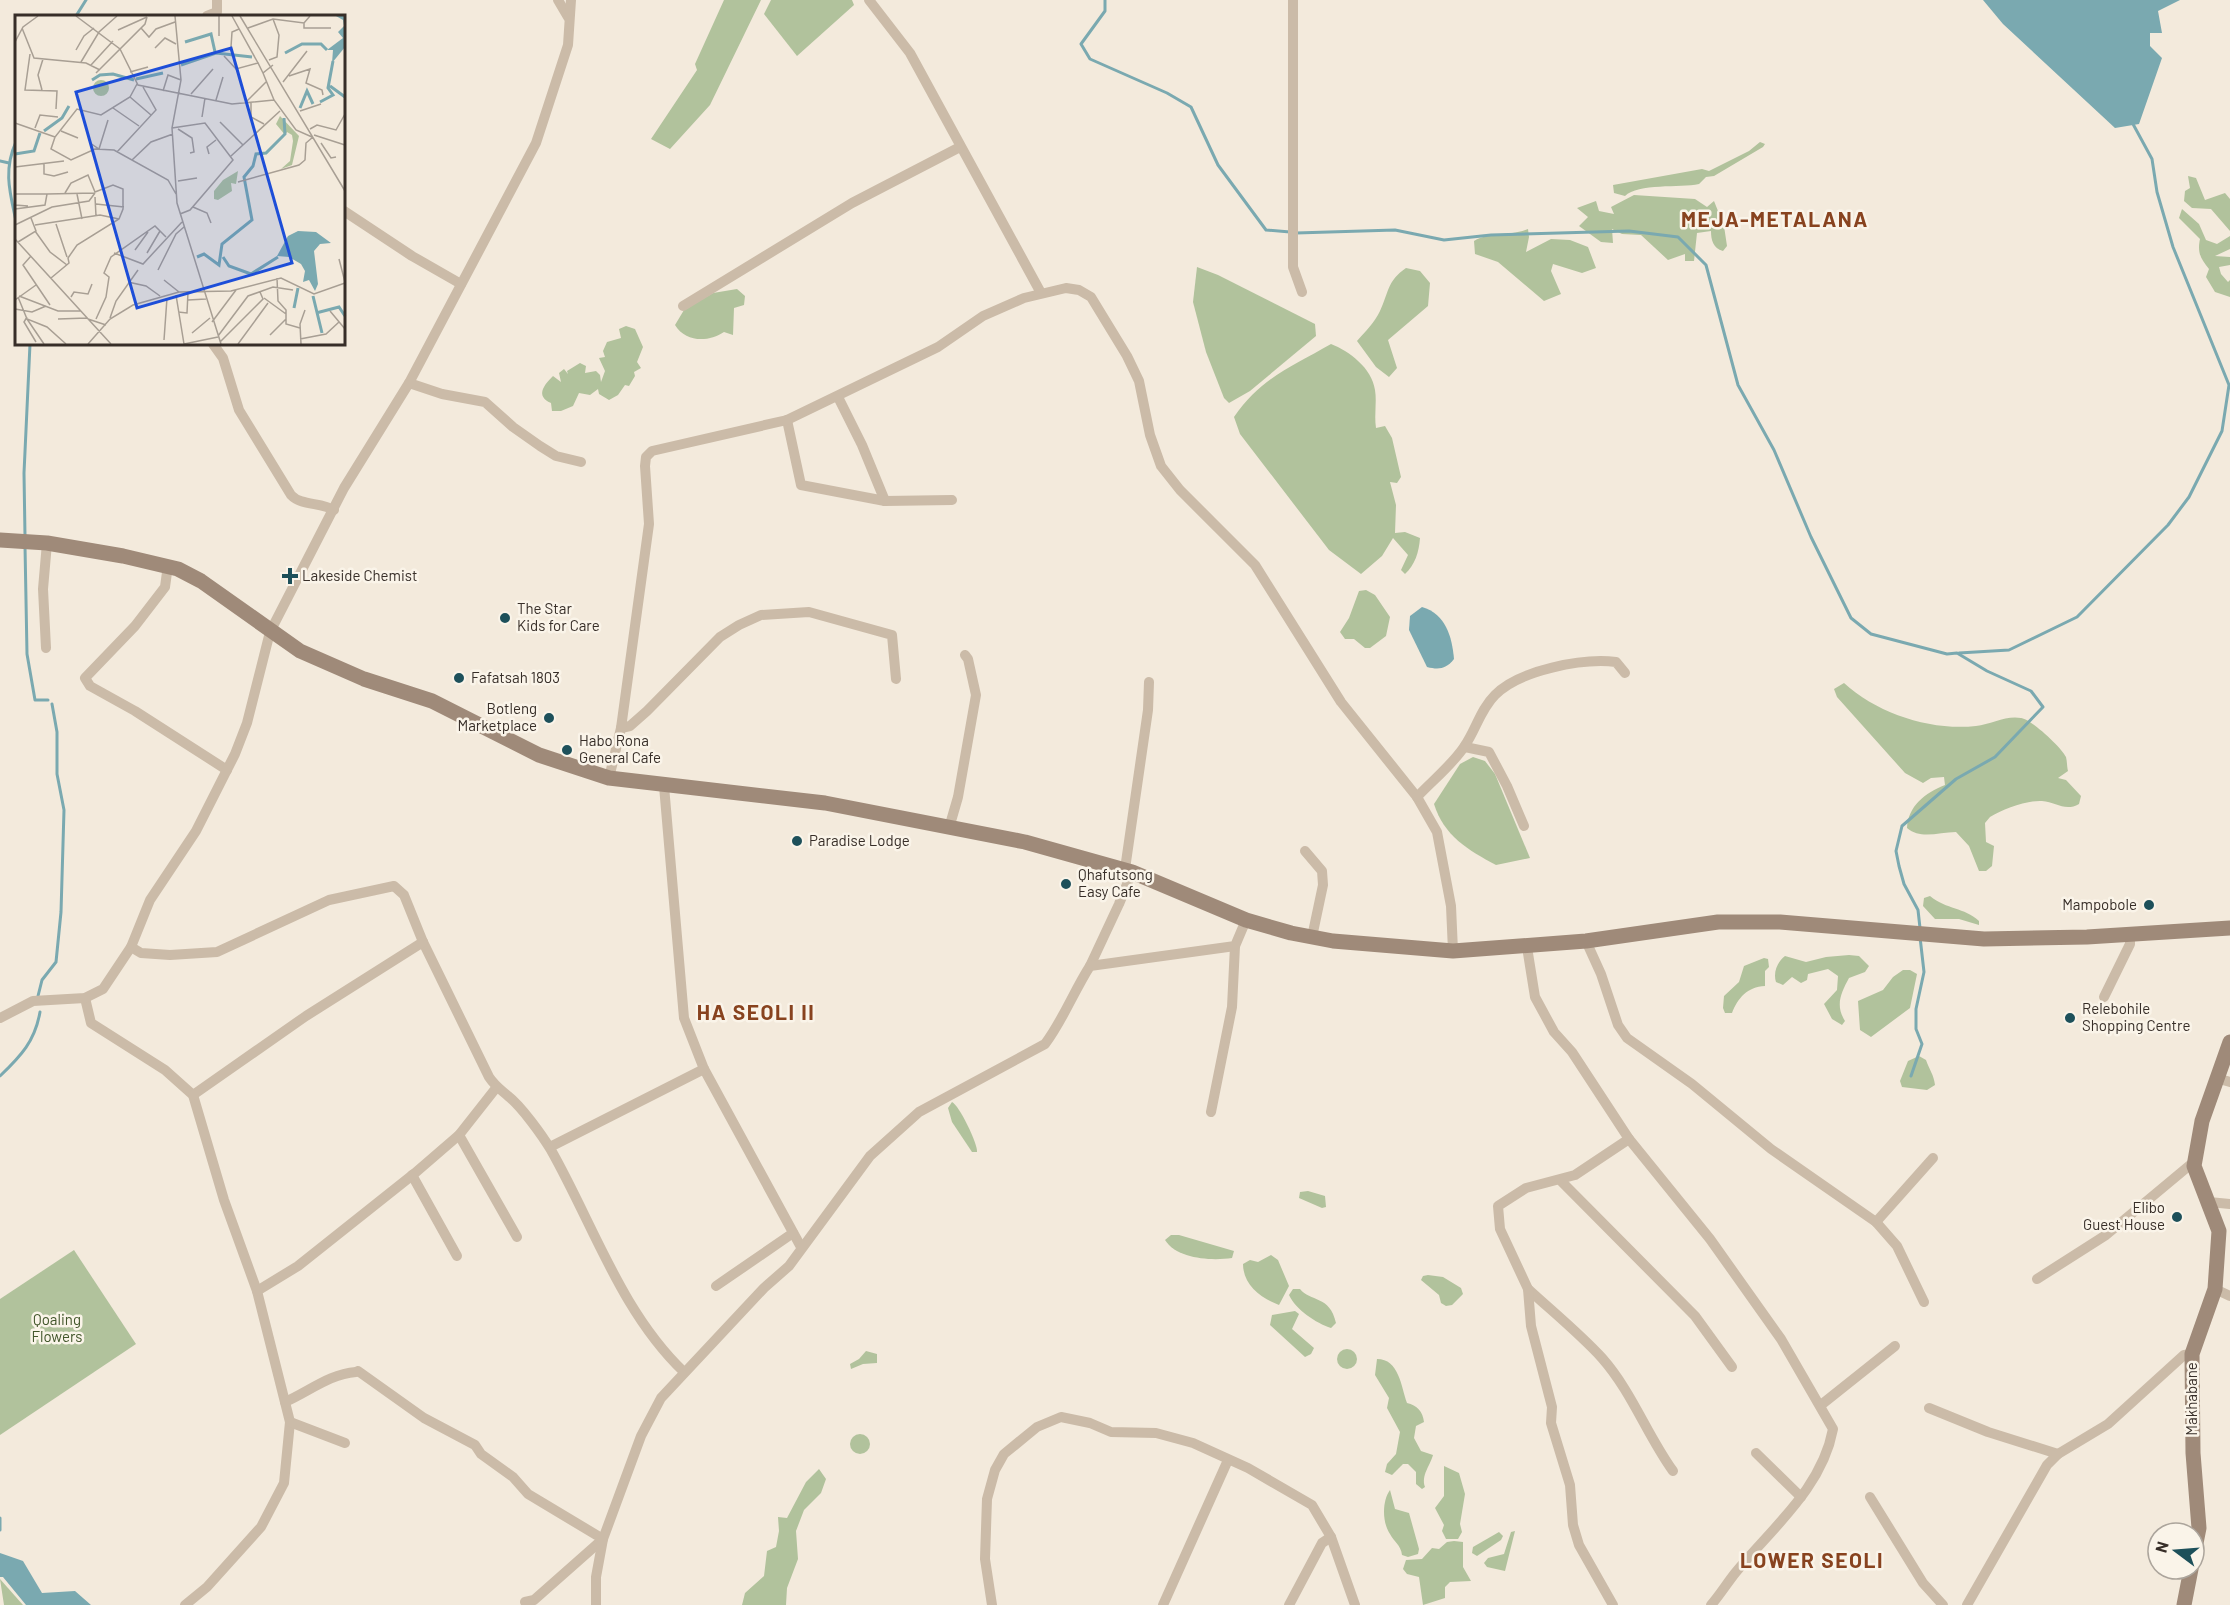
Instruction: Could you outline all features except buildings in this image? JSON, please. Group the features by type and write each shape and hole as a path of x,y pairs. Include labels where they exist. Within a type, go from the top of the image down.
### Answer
{"main road":[{"path":"2,540 42,543 168,565 201,581 270,632 300,651 364,679 432,701 539,755 609,778 825,803 1025,842 1128,870 1246,920 1312,937 1453,951 1586,941 1718,922 1780,922 1984,939 2230,928"},
{"path":"2194,1166 2198,1140 2223,1080 2230,1042"},
{"name":"Makhabane","path":"2194,1166 2219,1231 2215,1289 2192,1354 2193,1453 2198,1521"},
{"path":"2184,1605 2189,1581"}],"street":[{"path":"210,15 217,12 217,0"},
{"path":"558,0 568,17"},
{"path":"0,1018 33,1001 85,998 104,990 131,947 150,900 196,831 227,770 247,723 270,632 344,488 409,383 536,143 568,45 568,17 571,0"},
{"path":"869,0 910,53 1041,293"},
{"path":"1293,0 1293,267 1302,292"},
{"path":"683,306 852,203 960,147"},
{"path":"345,211 412,256 460,284"},
{"path":"609,778 621,728 649,525 646,458 652,451 787,420 938,347 983,316 1041,293 1066,288 1079,290 1091,297 1127,356 1138,381 1150,435 1161,465 1180,490 1255,565 1341,702 1417,797 1437,832 1451,906 1453,951"},
{"path":"214,345 223,358 239,410 291,495 295,500 325,504 334,510"},
{"path":"409,383 442,394 484,402 513,427 556,456 581,462"},
{"path":"838,397 862,445 885,501"},
{"path":"787,420 801,484 885,501 952,500"},
{"path":"42,543 46,648"},
{"path":"168,565 165,586 135,626 85,678 90,686 135,711 227,770"},
{"path":"621,728 630,726 647,711 720,638 739,624 761,615 810,612 892,635 896,679"},
{"path":"949,828 958,796 976,695 968,659 965,656"},
{"path":"1417,797 1465,747 1492,699 1518,677 1600,660 1616,663 1625,673"},
{"path":"596,1605 596,1577 603,1539 641,1436 661,1398 789,1266 870,1156 919,1112 1045,1044 1058,1027 1119,904 1128,870 1148,710 1149,682"},
{"path":"1465,747 1489,752 1524,826"},
{"path":"664,786 684,1018 704,1069 801,1247"},
{"path":"1305,851 1322,871 1323,885 1312,937"},
{"path":"131,947 141,953 170,956 217,952 328,900 394,886 404,895 423,942 496,1088 509,1096 550,1147 635,1312 665,1354 684,1372"},
{"path":"1211,1112 1232,1007 1235,946 1246,920"},
{"path":"2104,997 2130,944 2130,933"},
{"path":"1586,941 1601,974 1618,1025 1628,1038 1692,1084 1771,1149 1876,1222 1898,1246 1924,1302"},
{"path":"193,1095 306,1016 423,942"},
{"path":"1090,966 1235,946"},
{"path":"1527,947 1535,997 1554,1032 1572,1052 1629,1139 1724,1258 1782,1339 1833,1429 1828,1453 1801,1497 1711,1605"},
{"path":"85,998 91,1023 165,1070 193,1095 224,1200 257,1291 290,1422 284,1483 261,1527 207,1587 185,1605"},
{"path":"550,1147 704,1069"},
{"path":"257,1291 298,1266 412,1175 459,1135 496,1088"},
{"path":"459,1135 517,1237"},
{"path":"1613,1605 1579,1545 1573,1525 1570,1485 1551,1423 1550,1396 1531,1326 1528,1289 1500,1229 1498,1206 1526,1188 1561,1180 1592,1165 1629,1139"},
{"path":"1876,1222 1932,1158"},
{"path":"2037,1279 2106,1235 2190,1165 2194,1166"},
{"path":"412,1175 457,1256"},
{"path":"1561,1180 1695,1316 1732,1367"},
{"path":"2209,1202 2230,1203"},
{"path":"716,1286 792,1233"},
{"path":"1528,1289 1602,1359 1636,1406 1660,1452 1673,1471"},
{"path":"2215,1289 2230,1296"},
{"path":"1821,1405 1895,1346"},
{"path":"1967,1605 2047,1465 2058,1454 2109,1424 2184,1355 2192,1354"},
{"path":"285,1401 308,1392 338,1373 357,1372 424,1418 475,1445 481,1454 513,1477 528,1494 603,1539"},
{"path":"1929,1408 1988,1432 2058,1454"},
{"path":"992,1605 985,1559 990,1490 995,1470 1004,1454 1037,1427 1061,1417 1090,1423 1112,1432 1156,1433 1193,1443 1312,1504 1331,1537 1354,1605"},
{"path":"290,1422 345,1443"},
{"path":"1756,1453 1801,1497"},
{"path":"1163,1605 1228,1460"},
{"path":"1870,1497 1923,1583 1943,1605"},
{"path":"1289,1605 1322,1543 1331,1537"},
{"path":"525,1602 534,1600 603,1539"}],"green space":[{"path":"724,0 761,0 710,105 670,149 651,139 697,70 695,64"},
{"path":"771,0 852,0 854,5 797,56 764,14"},
{"path":"1760,142 1765,144 1763,147 1714,176 1706,177 1699,184 1639,189 1625,196 1614,193 1613,185 1702,169 1709,171 1749,151"},
{"path":"2188,176 2196,178 2205,200 2225,193 2230,199 2230,231 2211,209 2192,208 2184,201 2185,191 2190,188"},
{"path":"1634,195 1695,199 1707,207 1714,201 1724,226 1727,246 1723,251 1717,248 1712,240 1711,231 1697,233 1694,261 1685,261 1685,254 1668,260 1641,235 1622,234 1612,229 1613,243 1601,242 1579,226 1588,217 1577,208 1596,201 1599,211 1614,214 1611,207"},
{"path":"2182,209 2199,224 2206,240 2217,244 2230,236 2230,249 2215,256 2230,257 2230,265 2219,267 2221,274 2228,282 2230,280 2230,297 2215,292 2206,277 2209,269 2200,256 2200,239 2179,218"},
{"path":"1528,229 1526,252 1551,239 1570,240 1588,247 1596,268 1582,273 1553,264 1551,271 1561,294 1544,301 1498,262 1475,254 1474,241 1480,238"},
{"path":"1197,267 1218,275 1315,324 1316,336 1250,391 1229,403 1224,398 1206,352 1193,302"},
{"path":"1406,268 1420,271 1430,283 1428,306 1388,340 1397,368 1389,377 1376,367 1357,341 1378,315 1392,282"},
{"path":"737,289 745,296 744,305 734,308 733,335 724,332 712,338 691,338 675,325 684,310 713,293"},
{"path":"626,326 635,329 643,347 637,362 641,368 634,372 635,376 629,386 625,385 618,395 609,400 599,394 598,389 590,395 579,393 573,406 561,411 552,411 551,403 542,394 550,379 553,376 561,382 559,373 564,369 568,374 567,371 580,363 586,366 585,373 596,371 600,375 601,382 605,371 599,358 605,357 603,351 607,342 621,338 619,329"},
{"path":"1331,344 1345,351 1365,368 1375,390 1376,428 1385,426 1392,438 1401,477 1397,483 1390,482 1396,505 1395,533 1405,532 1420,538 1416,558 1405,574 1401,570 1408,555 1393,538 1382,556 1361,574 1329,550 1240,434 1234,417 1255,392 1266,383"},
{"path":"1366,590 1375,595 1390,617 1386,636 1370,648 1365,648 1354,639 1345,639 1340,632 1349,618 1359,591"},
{"path":"1844,683 1873,704 1923,723 1941,726 1976,726 2016,717 2032,723 2059,747 2066,757 2068,771 2058,778 2066,780 2081,796 2079,804 2069,807 2042,801 2029,802 2008,808 1990,817 1985,823 1986,842 1994,846 1992,866 1986,871 1979,871 1969,846 1956,832 1924,835 1907,828 1914,807 1924,796 1945,785 1944,777 1931,778 1923,783 1905,773 1837,697 1834,689"},
{"path":"1473,757 1485,761 1495,774 1530,858 1496,865 1458,841 1438,815 1434,804 1460,764"},
{"path":"1930,896 1936,901 1973,916 1979,921 1979,925 1959,919 1935,919 1923,906 1924,898"},
{"path":"1849,955 1859,956 1869,966 1865,972 1849,978 1840,999 1840,1010 1845,1021 1842,1025 1832,1019 1824,1004 1837,990 1838,976 1828,969 1808,974 1807,980 1801,983 1792,977 1783,985 1776,982 1776,968 1785,956 1806,962"},
{"path":"1764,958 1768,959 1769,967 1765,971 1765,986 1748,991 1740,998 1732,1013 1725,1013 1724,996 1739,982 1744,966"},
{"path":"1903,970 1910,970 1917,974 1910,1008 1871,1037 1860,1030 1858,1001 1883,990 1893,977"},
{"path":"1919,1056 1926,1060 1935,1085 1927,1090 1902,1087 1900,1081 1908,1061"},
{"path":"952,1102 959,1110 975,1141 977,1152 972,1152 952,1122 948,1108"},
{"path":"1308,1191 1325,1196 1326,1207 1322,1208 1299,1198 1300,1192"},
{"path":"1171,1235 1179,1235 1234,1251 1232,1258 1205,1259 1186,1255 1170,1246 1165,1240"},
{"name":"Qoaling Flowers","path":"74,1250 136,1344 0,1435 0,1299"},
{"path":"1271,1255 1278,1260 1289,1286 1279,1305 1259,1294 1249,1284 1244,1271 1243,1264 1250,1260 1258,1262"},
{"path":"1423,1276 1443,1277 1461,1288 1463,1294 1452,1305 1446,1306 1441,1303 1439,1295 1421,1280"},
{"path":"1293,1289 1300,1289 1325,1303 1336,1323 1331,1328 1307,1315 1292,1301 1289,1295"},
{"path":"1295,1311 1299,1314 1292,1329 1314,1348 1311,1354 1305,1357 1270,1325 1272,1315"},
{"path":"1347,1349 1354,1352 1357,1359 1354,1366 1347,1369 1340,1366 1337,1359 1340,1352"},
{"path":"866,1351 877,1354 877,1363 863,1364 851,1369 850,1364"},
{"path":"1377,1359 1390,1363 1395,1368 1407,1403 1417,1407 1422,1415 1424,1422 1416,1426 1414,1438 1421,1451 1433,1455 1425,1475 1425,1487 1422,1489 1416,1484 1416,1472 1408,1464 1403,1464 1392,1475 1385,1472 1387,1464 1396,1454 1400,1432 1387,1408 1389,1398 1375,1375"},
{"path":"860,1434 867,1437 870,1444 867,1451 860,1454 853,1451 850,1444 853,1437"},
{"path":"1444,1466 1459,1473 1465,1494 1460,1524 1462,1532 1458,1539 1446,1539 1442,1531 1444,1525 1435,1508 1444,1496"},
{"path":"819,1469 826,1479 821,1493 804,1510 796,1531 798,1559 787,1588 786,1605 742,1605 745,1593 764,1576 767,1551 776,1547 779,1531 778,1517 787,1518 806,1482"},
{"path":"1390,1490 1395,1509 1409,1513 1419,1549 1418,1554 1408,1557 1402,1555 1387,1529 1384,1506"},
{"path":"1515,1531 1505,1571 1487,1567 1484,1563 1488,1558 1504,1554 1511,1532"},
{"path":"1499,1532 1503,1536 1501,1540 1477,1556 1472,1553 1473,1547"},
{"path":"1447,1542 1463,1542 1463,1567 1471,1581 1450,1582 1445,1587 1445,1598 1423,1605 1419,1577 1407,1574 1403,1569 1406,1560 1422,1559 1432,1548 1439,1549"},
{"path":"0,1579 23,1605 4,1605"}],"water":[{"path":"1983,0 2180,0 2158,11 2162,33 2150,33 2150,46 2162,58 2139,124 2115,128 2003,24"},
{"path":"1422,607 1430,610 1442,621 1452,643 1454,659 1442,668 1427,667 1409,630 1410,616"},
{"path":"0,1553 23,1561 42,1593 75,1591 91,1605 26,1605 3,1577 0,1577"}],"waterway":[{"path":"77,15 86,0"},
{"path":"1105,0 1105,11 1081,44 1090,59 1167,93 1191,107 1218,165 1266,230 1290,232"},
{"path":"1959,653 2009,650 2077,617 2168,525 2189,497 2222,431 2229,385 2173,247 2157,192 2152,159 2133,124"},
{"path":"15,144 9,172 15,216"},
{"path":"0,161 9,163"},
{"path":"1296,233 1395,230 1444,240 1491,235 1629,231 1678,237 1706,265 1738,385 1774,450 1811,537 1851,618 1871,634 1947,654 1957,653 1987,671 2031,691 2043,707 1995,757 1956,779 1902,826 1896,851 1904,884 1918,910 1920,928"},
{"path":"25,536 24,473 30,345"},
{"path":"25,546 27,654 35,700 48,700"},
{"path":"38,996 42,980 56,962 61,912 64,810 57,774 57,732 52,704"},
{"path":"1911,1076 1922,1044 1916,1029 1916,1009 1924,972 1920,937"},
{"path":"0,1076 31,1040 40,1012"},
{"path":"0,1518 0,1530"}],"place":[{"name":"Lakeside Chemist","path":"290,576"},
{"name":"The Star Kids for Care","path":"505,618"},
{"name":"Fafatsah 1803","path":"459,678"},
{"name":"Botleng Marketplace","path":"549,718"},
{"name":"Habo Rona General Cafe","path":"567,750"},
{"name":"Paradise Lodge","path":"797,841"},
{"name":"Qhafutsong Easy Cafe","path":"1066,884"},
{"name":"Mampobole","path":"2149,905"},
{"name":"Relebohile Shopping Centre","path":"2070,1018"},
{"name":"Elibo Guest House","path":"2177,1217"}],"district":[{"name":"MEJA-METALANA","path":"1775,220"},
{"name":"HA SEOLI II","path":"756,1013"},
{"name":"LOWER SEOLI","path":"1812,1561"}]}
